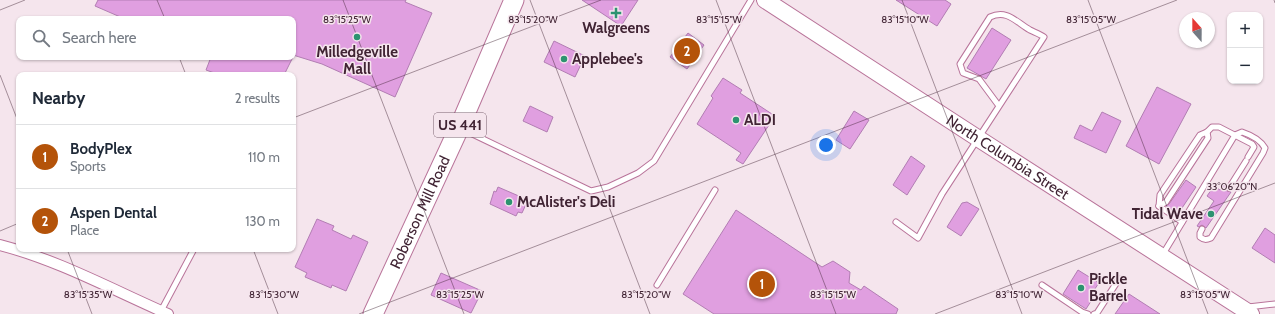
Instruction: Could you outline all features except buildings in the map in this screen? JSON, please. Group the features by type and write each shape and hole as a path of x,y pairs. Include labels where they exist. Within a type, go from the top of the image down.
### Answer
{"highway":[{"name":"Roberson Mill Road","path":"373,314 459,128 514,0"}],"main road":[{"name":"North Columbia Street","path":"765,0 1247,311"}],"street":[{"path":"0,245 16,249"},
{"path":"24,252 62,266 165,313"}],"lane":[{"path":"459,128 591,191 608,187 638,173 654,161 751,0"},
{"path":"896,222 918,238 942,194 979,139 1044,36 1030,30 1006,15 997,14 990,17 960,64 960,69 963,73 979,80 999,106"},
{"path":"1159,206 1160,195 1200,135 1207,132 1212,127 1219,127 1254,145 1254,149 1229,188"},
{"path":"1159,206 1166,202 1208,138 1207,132"},
{"path":"1161,256 1235,135 1242,132 1249,134 1262,143 1265,148 1263,153 1211,238 1208,240 1200,237 1202,229"},
{"path":"657,285 715,190"},
{"path":"1159,206 1182,222"},
{"path":"165,313 193,252"},
{"path":"1094,314 1097,313 1119,279"},
{"path":"1042,285 1082,312 1088,314"},
{"path":"1247,311 1275,304"}],"place":[{"name":"Walgreens","path":"616,13"},
{"name":"Milledgeville Mall","path":"357,37"},
{"name":"Aspen Dental","path":"687,51"},
{"name":"Applebee's","path":"564,59"},
{"name":"ALDI","path":"736,120"},
{"name":"McAlister's Deli","path":"509,202"},
{"name":"Tidal Wave","path":"1211,214"},
{"name":"BodyPlex","path":"762,284"},
{"name":"Pickle Barrel","path":"1081,288"}]}
